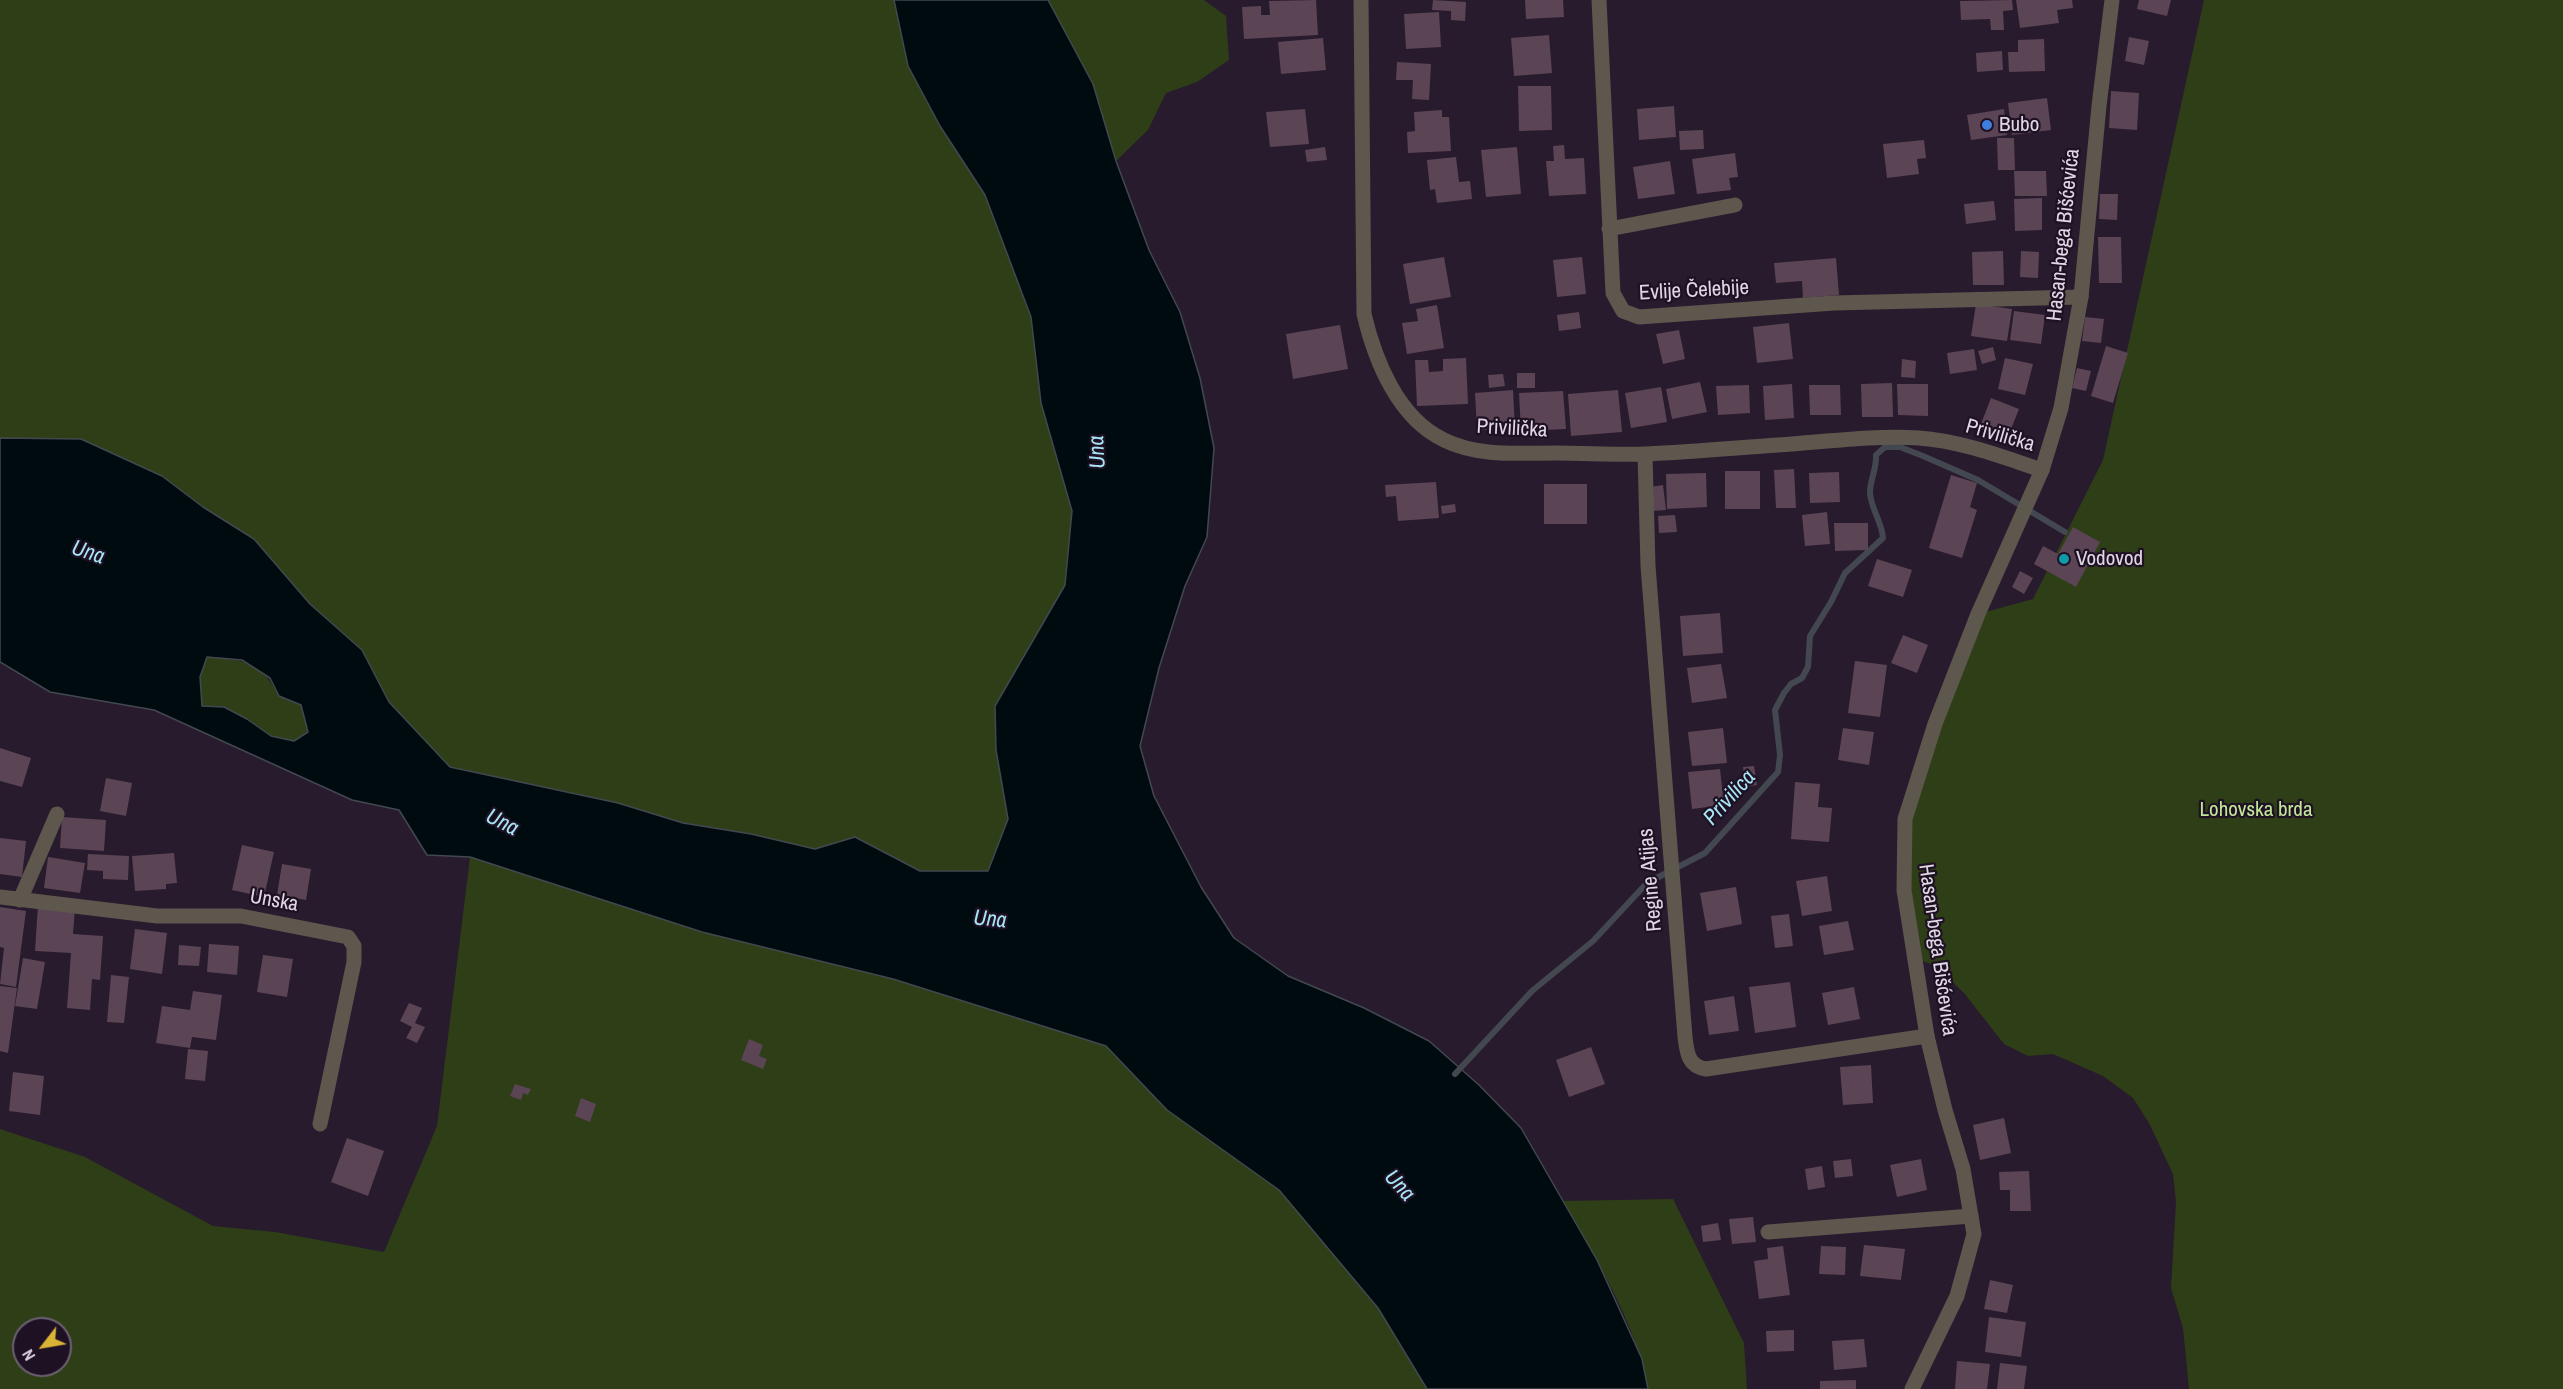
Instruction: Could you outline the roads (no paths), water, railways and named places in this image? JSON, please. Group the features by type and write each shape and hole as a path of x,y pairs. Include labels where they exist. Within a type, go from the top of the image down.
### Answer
{"street":[{"name":"Privilička","path":"1360,0 1364,314 1370,341 1393,389 1408,410 1429,431 1444,441 1501,453 1645,454 1870,439 1918,438 1966,447 2042,470"},
{"name":"Evlije Čelebije","path":"1599,0 1613,293 1623,311 1639,317 1834,303 2081,297"},
{"name":"Hasan-bega Bišćevića","path":"1912,1389 1957,1296 1974,1234 1964,1169 1927,1036 1904,890 1905,819 1935,724 1978,614 2042,470 2061,408 2081,297 2099,106 2112,0"},
{"path":"1610,229 1736,205"},
{"name":"Regine Atijas","path":"1645,454 1648,566 1684,1025 1690,1061 1697,1067 1706,1069 1927,1036"},
{"path":"20,900 57,814"},
{"name":"Unska","path":"0,897 157,916 241,916 348,938 354,946 354,962 320,1124"},
{"path":"1768,1232 1971,1216"}],"water":[{"name":"Una","path":"894,0 1048,0 1093,84 1116,161 1149,250 1180,312 1200,378 1214,448 1207,537 1185,586 1159,668 1140,746 1154,796 1201,887 1234,938 1288,976 1364,1008 1429,1041 1479,1085 1521,1128 1597,1260 1642,1359 1648,1389 1427,1389 1378,1308 1279,1190 1167,1110 1106,1046 893,979 702,932 470,857 427,855 399,810 352,800 154,710 50,692 0,662 0,438 81,439 162,476 203,507 254,539 310,604 362,650 389,702 450,767 618,803 683,823 751,834 815,849 855,837 920,871 988,871 1008,819 996,750 995,706 1065,585 1072,511 1041,403 1031,317 985,195 940,126 908,66","holes":["207,657 242,660 270,678 279,696 301,705 308,732 294,741 271,736 247,719 224,707 202,706 200,677"]}],"waterway":[{"name":"Privilica","path":"1455,1074 1532,991 1593,941 1647,883 1705,853 1778,772 1780,755 1775,710 1784,693 1791,684 1802,678 1808,667 1810,636 1831,602 1845,573 1883,538 1870,492 1876,455 1885,447 1900,447 1978,480 2065,532"}],"place":[{"name":"Bubo","path":"1987,125"},
{"name":"Vodovod","path":"2064,559"}],"park label":[{"name":"Lohovska brda","path":"2256,810"}]}
